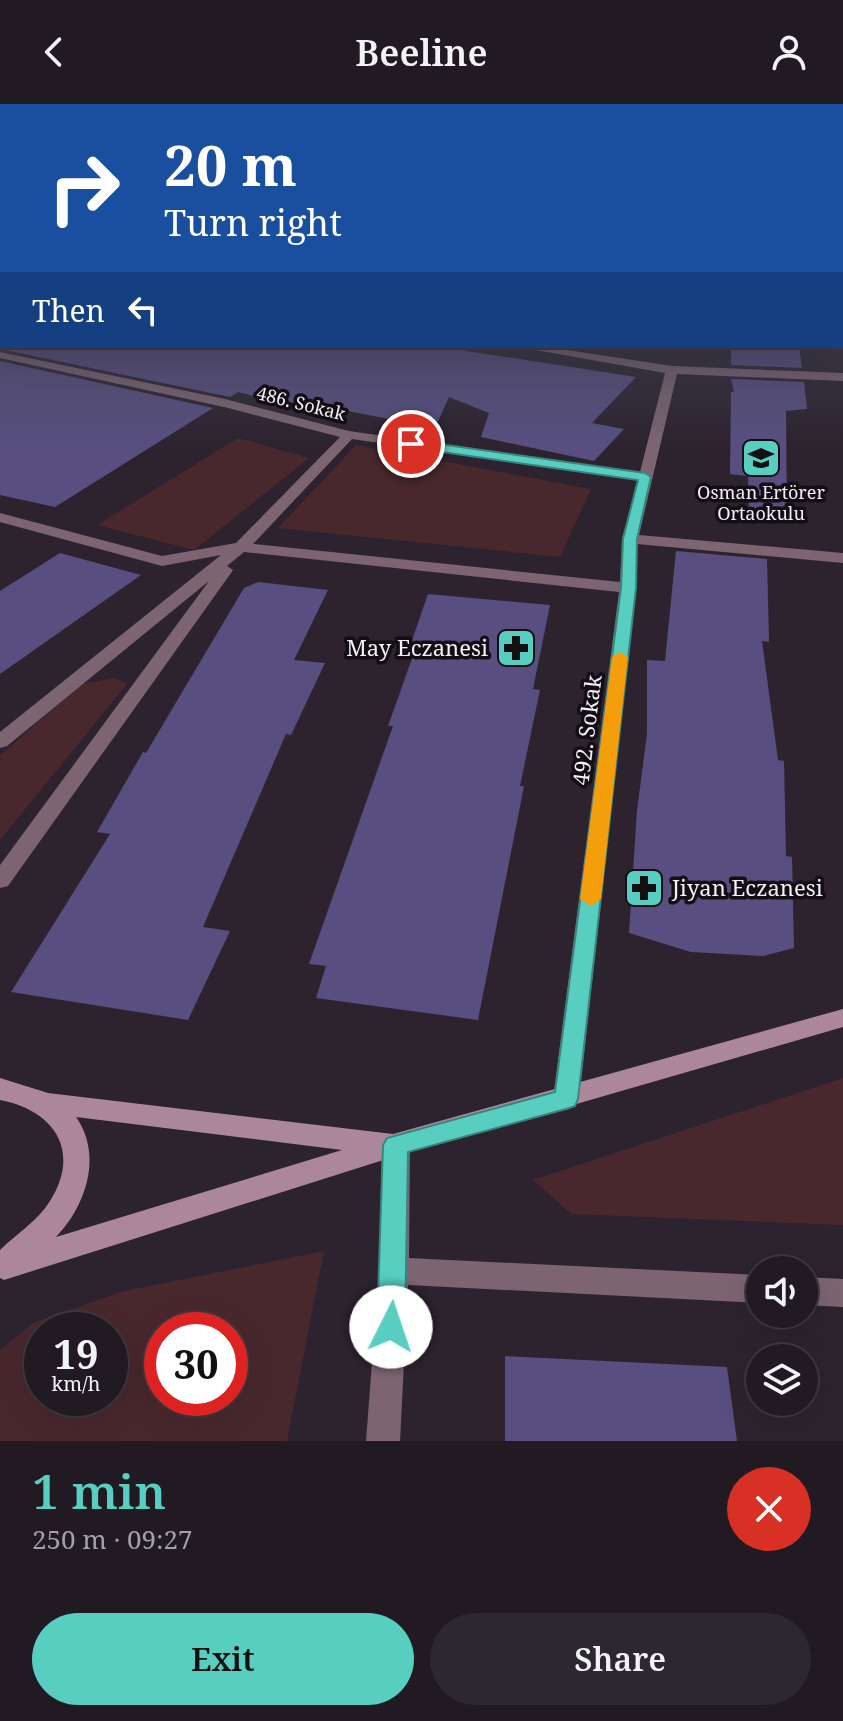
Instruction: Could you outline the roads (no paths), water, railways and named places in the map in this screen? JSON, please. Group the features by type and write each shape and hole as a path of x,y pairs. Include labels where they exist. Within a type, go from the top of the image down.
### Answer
{"street":[{"path":"532,348 672,370 843,377"},
{"name":"486. Sokak","path":"0,355 225,403 349,435 645,477"},
{"name":"492. Sokak","path":"566,1099 628,588 630,539 672,370"},
{"path":"0,742 241,547 349,435"},
{"path":"0,517 162,561 241,547 628,588"},
{"path":"630,539 843,558"},
{"path":"0,881 241,547"},
{"path":"1,1267 396,1145 843,1018"},
{"path":"0,1089 21,1091 49,1103 396,1145"},
{"path":"1,1267 60,1211 75,1179 77,1149 68,1123 49,1103"},
{"path":"383,1441 394,1271 396,1145"},
{"path":"394,1271 746,1288"},
{"path":"818,1292 843,1293"}],"place":[{"name":"Osman Ertörer Ortaokulu","path":"761,458"},
{"name":"May Eczanesi","path":"516,648"},
{"name":"Jiyan Eczanesi","path":"644,888"}]}
